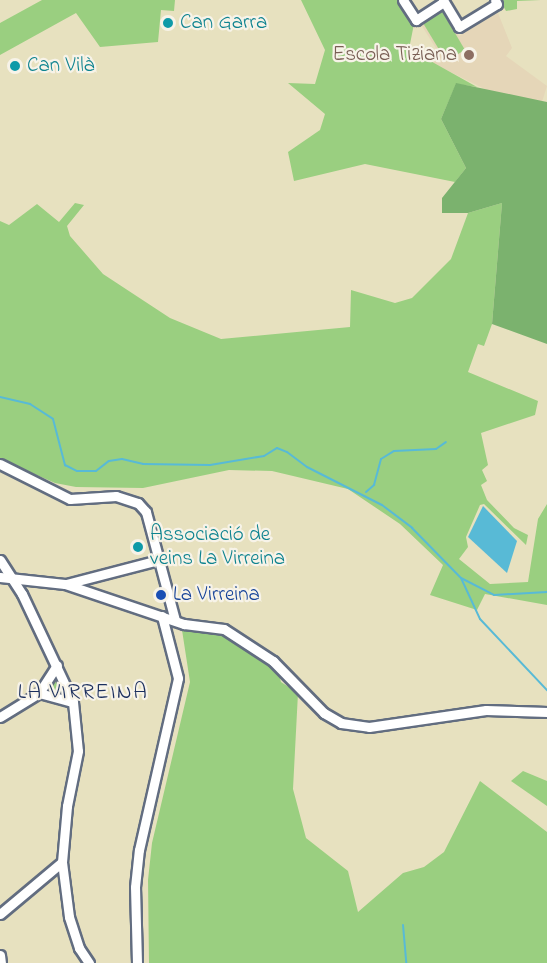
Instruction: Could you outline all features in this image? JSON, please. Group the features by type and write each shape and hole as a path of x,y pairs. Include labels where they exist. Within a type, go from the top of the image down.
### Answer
{"street":[{"path":"403,0 416,20 444,1 459,27 497,4 495,0"},
{"path":"0,464 70,499 129,498 146,512 175,620"},
{"path":"0,560 12,578 74,702 78,751 62,862 69,917 89,963"},
{"path":"65,584 159,560"},
{"path":"0,577 65,584 175,620 224,629 243,639 283,669 324,713 341,723 369,726 486,710 547,712"},
{"path":"137,963 135,887 139,850 178,678 162,616"},
{"path":"0,717 39,693 57,665"},
{"path":"39,693 74,702"},
{"path":"0,914 62,862"},
{"path":"0,955 1,963"}],"shaded area":[{"name":"Escola Tiziana","path":"442,9 459,36 498,13 512,48 506,56 547,86 542,102 497,95 424,59 437,50 420,23"}],"green space":[{"path":"42,0 175,0 174,11 161,10 158,42 100,47 76,13 0,55 0,23"},
{"path":"301,0 398,0 414,24 409,49 477,87 456,84 441,119 466,168 455,182 365,164 294,181 288,152 320,130 325,114 288,83 315,84 325,50"},
{"path":"500,0 541,0 517,1 517,9 506,11"},
{"path":"442,11 465,50 446,61 423,23"},
{"path":"456,83 547,102 547,344 492,324 502,203 468,213 442,213 442,198 466,168 441,119"},
{"path":"75,203 84,205 67,226 70,236 103,274 170,318 221,339 350,327 351,290 395,303 412,298 451,259 468,213 502,203 492,324 484,346 478,344 468,372 538,401 535,415 481,433 488,465 482,470 487,481 481,485 487,500 514,528 528,535 526,545 484,504 480,505 466,537 468,547 459,559 490,584 528,582 538,519 547,504 547,605 485,594 477,610 430,595 443,565 400,524 348,489 272,471 229,470 143,488 76,487 55,483 0,459 0,221 9,225 37,204 59,222"},
{"path":"182,630 221,632 278,671 281,682 298,693 293,789 306,838 348,871 358,912 403,873 424,867 444,852 480,781 547,832 547,963 149,963 148,880 152,843 190,682"},
{"path":"55,675 57,676 65,696 46,690"},
{"path":"523,771 547,781 547,806 511,781"}],"water":[{"path":"483,506 517,541 507,573 468,537"}],"waterway":[{"path":"0,397 30,404 53,419 65,465 77,471 96,471 109,461 122,459 143,464 210,465 264,456 277,448 287,452 307,467 382,505 412,528 461,578 494,595 547,592"},
{"path":"366,492 374,485 381,459 394,451 436,449 446,442"},
{"path":"461,578 480,619 547,690"},
{"path":"403,925 406,963"}],"place":[{"name":"Can Garra","path":"168,23"},
{"name":"Escola Tiziana","path":"469,55"},
{"name":"Can Vilà","path":"15,66"},
{"name":"Associació de veins La Virreina","path":"138,547"},
{"name":"La Virreina","path":"161,595"}],"district":[{"name":"LA VIRREINA","path":"83,694"}]}
